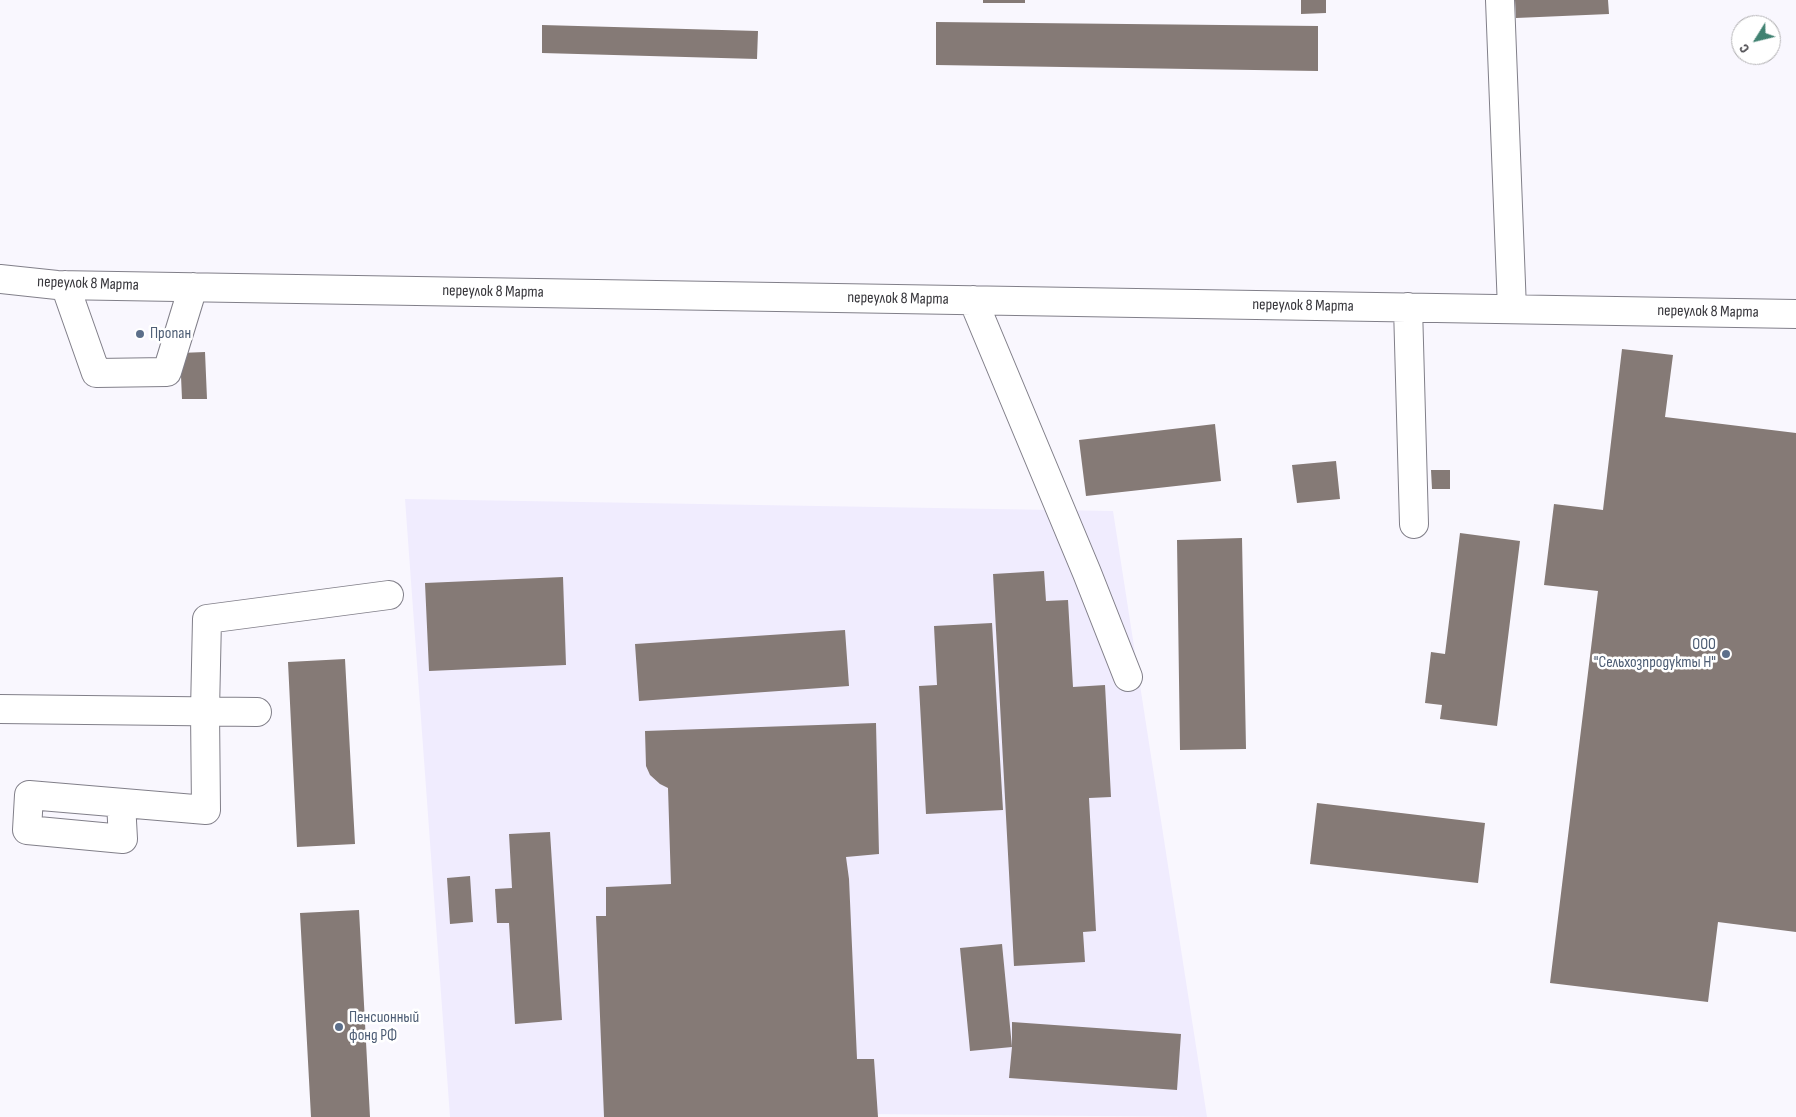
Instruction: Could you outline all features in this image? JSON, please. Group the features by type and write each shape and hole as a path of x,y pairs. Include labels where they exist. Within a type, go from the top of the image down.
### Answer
{"street":[{"path":"1500,0 1512,309"},
{"name":"переулок 8 Марта","path":"0,279 65,285 1796,314"},
{"path":"65,285 96,373 168,372 193,287"},
{"path":"973,300 1087,573 1128,677"},
{"path":"1408,307 1414,524"},
{"path":"121,803 206,810 205,712 207,619 389,595"},
{"path":"0,709 257,712"}],"shaded area":[{"path":"405,499 1113,511 1207,1117 868,1114 827,1117 450,1117"}],"building":[{"path":"983,0 1025,0 1025,3 983,3"},
{"path":"1301,0 1326,0 1326,13 1301,14"},
{"path":"1515,0 1608,0 1609,14 1516,18"},
{"path":"936,22 1318,26 1318,71 936,65"},
{"path":"542,25 758,31 757,59 542,53"},
{"path":"1622,349 1673,355 1665,417 1796,433 1796,932 1718,922 1708,1002 1550,983 1598,591 1544,585 1554,504 1603,510"},
{"path":"205,352 207,399 182,399 180,353"},
{"path":"1215,424 1221,481 1086,496 1079,440"},
{"path":"1336,461 1340,499 1297,503 1292,465"},
{"path":"1431,470 1450,470 1450,489 1432,489"},
{"path":"1460,533 1520,541 1497,726 1440,719 1442,705 1425,703 1431,652 1445,654"},
{"path":"1242,538 1246,749 1180,750 1177,540"},
{"path":"1044,571 1046,601 1068,600 1073,687 1105,685 1111,797 1089,798 1096,931 1083,932 1085,962 1014,966 993,574"},
{"path":"563,577 566,665 429,671 425,583"},
{"path":"992,623 1003,810 926,814 919,686 937,685 934,626"},
{"path":"845,630 849,686 639,701 635,644"},
{"path":"345,659 355,844 297,847 288,662"},
{"path":"876,723 879,854 846,857 849,879 857,1059 874,1059 878,1117 604,1117 596,916 606,916 606,887 671,884 668,788 650,775 646,766 645,731"},
{"path":"1317,803 1485,823 1478,883 1310,864"},
{"path":"550,832 562,1020 515,1024 509,923 497,923 495,889 512,888 509,834"},
{"path":"470,876 473,922 450,924 447,878"},
{"path":"359,910 370,1117 311,1117 300,913"},
{"path":"1002,944 1012,1047 970,1051 960,948"},
{"path":"1012,1022 1181,1034 1177,1090 1009,1078"}],"place":[{"name":"Пропан","path":"140,334"},
{"name":"ООО \"Сельхозпродукты Н\"","path":"1726,654"},
{"name":"Пенсионный фонд РФ","path":"339,1027"}]}
